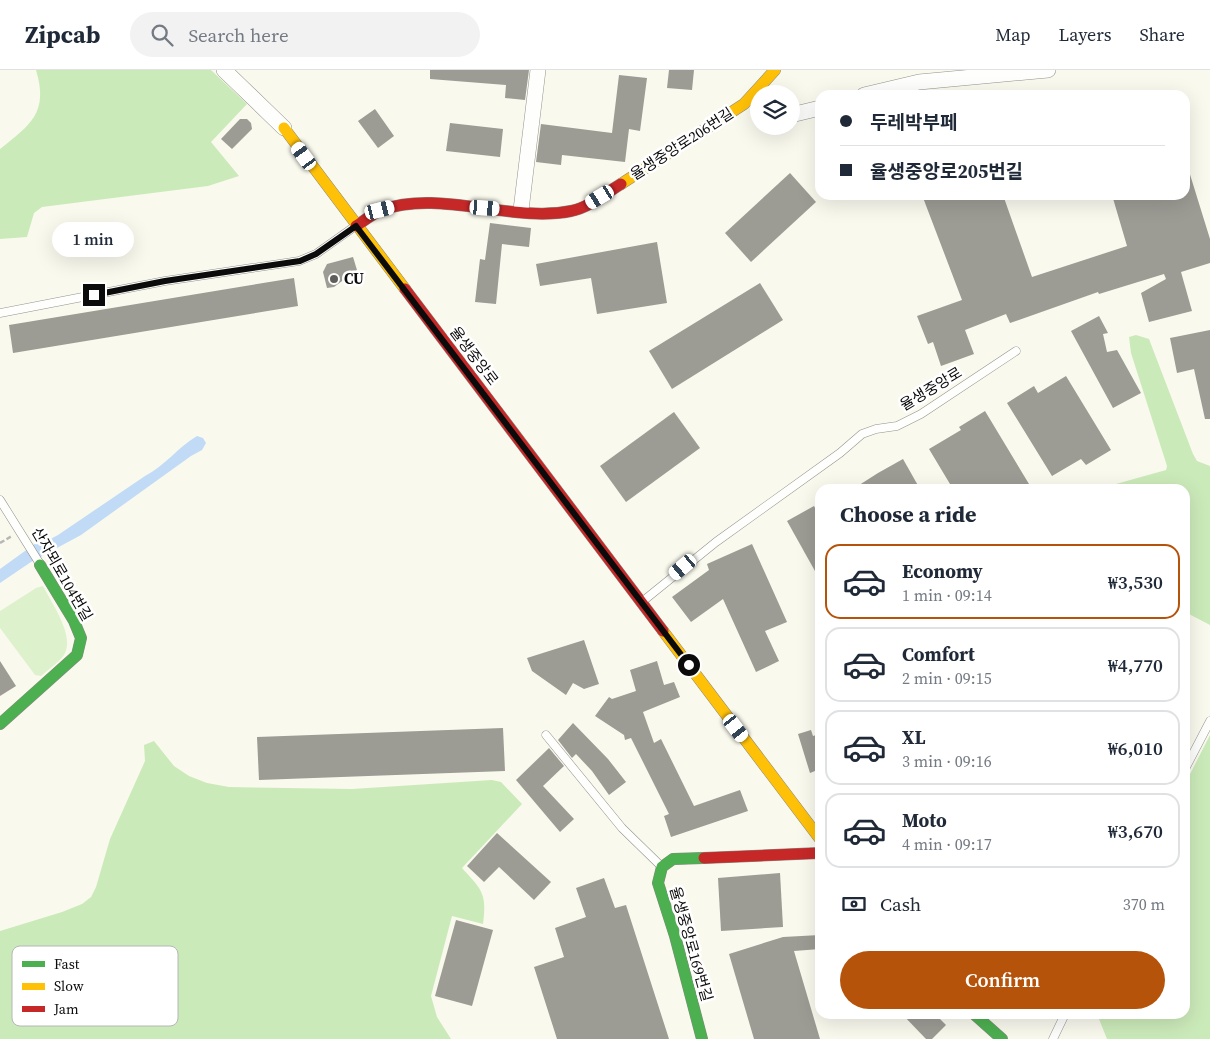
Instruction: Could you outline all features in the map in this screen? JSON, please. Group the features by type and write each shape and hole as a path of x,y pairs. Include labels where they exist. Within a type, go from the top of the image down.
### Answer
{"street":[{"path":"224,70 284,128"},
{"path":"521,210 538,70"},
{"name":"율생중앙로206번길","path":"356,226 380,210 403,204 431,204 559,214 586,206 744,104 776,70"},
{"path":"885,90 919,82 1020,71 1048,70"},
{"path":"744,104 750,106"},
{"path":"800,114 815,109"},
{"name":"율생중앙로","path":"284,128 815,832"},
{"name":"산자뫼로104번길","path":"0,724 77,656 81,638 74,621 40,565"},
{"path":"662,867 673,859 815,853"},
{"name":"율생중앙로169번길","path":"662,867 658,883 675,936 702,1039"},
{"path":"980,1019 1002,1039"}],"lane":[{"path":"0,313 165,281 300,261 316,254 356,226"},
{"name":"율생중앙로","path":"641,602 716,542 840,454 862,434 876,429 897,426 922,414 1016,351"},
{"name":"산자뫼로104번길","path":"0,500 40,565"},
{"path":"1190,759 1210,721"},
{"path":"546,735 622,828 662,867"},
{"path":"1053,1039 1063,1019"}],"green space":[{"path":"36,70 211,70 247,104 211,142 239,176 208,186 42,207 34,213 27,237 0,239 0,149 20,133 34,117 40,97"},
{"path":"1136,335 1149,339 1193,454 1197,461 1210,466 1210,625 1190,615 1190,484 1116,484 1166,470 1167,466 1131,353 1129,337"},
{"path":"43,586 65,629 67,648 62,658 41,676 35,675 0,628 0,611 36,588"},
{"path":"1210,735 1210,1039 1107,1039 1099,1019 1190,1019 1190,774"},
{"path":"154,741 174,766 189,776 207,783 229,787 352,789 492,780 501,782 522,804 462,868 482,893 484,905 483,924 452,916 431,996 437,1017 451,1039 0,1039 0,931 62,912 82,904 91,897 96,887 110,839 145,761 144,745"}],"water":[{"path":"197,436 203,438 206,443 202,450 81,535 31,562 0,583 0,569 36,543 43,543 58,535 152,472"}],"building":[{"path":"430,70 529,70 525,100 505,98 506,85 430,79"},
{"path":"669,70 694,70 692,90 667,88"},
{"path":"619,75 647,78 640,131 629,129 625,162 562,155 561,165 536,162 541,124 612,133"},
{"path":"375,109 394,136 378,148 358,121"},
{"path":"240,119 247,119 251,123 252,129 232,149 221,139"},
{"path":"450,123 503,129 500,157 446,151"},
{"path":"790,173 816,202 751,262 725,233"},
{"path":"1190,174 1210,239 1210,263 1181,272 1192,311 1149,322 1141,293 1166,279 1164,274 1099,294 1098,292 1010,323 1006,314 965,330 974,354 941,366 933,342 928,344 917,316 962,300 924,200 1005,200 1032,277 1127,246 1113,200 1190,200"},
{"path":"490,223 531,228 529,247 502,244 496,304 475,302 480,259 485,260"},
{"path":"657,242 667,303 597,314 591,278 540,286 536,264"},
{"name":"CU","path":"353,257 357,270 334,287 327,288 323,272 327,264"},
{"path":"294,278 298,306 13,353 9,325"},
{"path":"760,283 783,320 672,389 649,351"},
{"path":"1099,316 1108,333 1103,334 1107,352 1117,350 1141,393 1113,408 1071,331"},
{"path":"1210,330 1210,419 1205,419 1194,369 1177,373 1170,338"},
{"path":"1066,376 1111,450 1086,465 1081,459 1052,476 1007,403 1034,386 1038,393"},
{"path":"985,411 1029,484 950,484 929,449 961,430 959,427"},
{"path":"674,412 700,448 626,502 600,466"},
{"path":"903,459 917,484 861,484"},
{"path":"814,506 815,571 787,521"},
{"path":"752,544 787,622 765,631 779,661 756,672 723,599 691,622 672,597 709,570 707,564"},
{"path":"584,640 599,684 584,689 573,683 566,695 532,671 527,658"},
{"path":"0,661 16,686 0,696"},
{"path":"657,661 664,685 674,682 680,697 643,712 654,743 661,739 694,806 740,790 748,811 671,837 664,816 669,814 631,738 625,740 624,735 595,716 609,697 612,699 636,691 630,670"},
{"path":"573,723 608,759 626,782 609,795 592,771 576,754 572,758 558,740"},
{"path":"503,728 505,771 259,780 257,737"},
{"path":"811,730 813,736 815,735 815,771 810,773 798,734"},
{"path":"549,748 564,766 543,786 574,819 560,832 516,780"},
{"path":"497,833 551,882 534,900 499,867 484,882 467,866"},
{"path":"780,873 783,927 721,931 718,878"},
{"path":"604,878 615,908 626,905 669,1039 557,1039 534,967 564,957 555,928 586,917 576,888"},
{"path":"456,920 493,930 472,1006 435,996"},
{"path":"815,935 815,949 794,951 820,1039 754,1039 729,954 783,937"},
{"path":"907,1019 940,1019 946,1025 932,1039 926,1039"}],"traffic: fast":[{"path":"0,724 77,655 81,638 74,621 40,565"},
{"path":"702,1039 675,936 658,883 662,867 673,859 704,858"},
{"path":"980,1019 1002,1039"}],"traffic: slow":[{"path":"621,184 744,104 775,70"},
{"path":"284,128 405,289"},
{"path":"663,631 815,832"}],"traffic: jam":[{"path":"356,226 382,210 404,205 427,203 525,213 549,214 571,211 590,204 621,184"},
{"path":"405,289 663,631"},
{"path":"704,858 815,853"}],"place":[{"name":"CU","path":"334,279"}],"route":[{"path":"94,295 165,281 300,261 316,254 356,226 689,665"}]}
